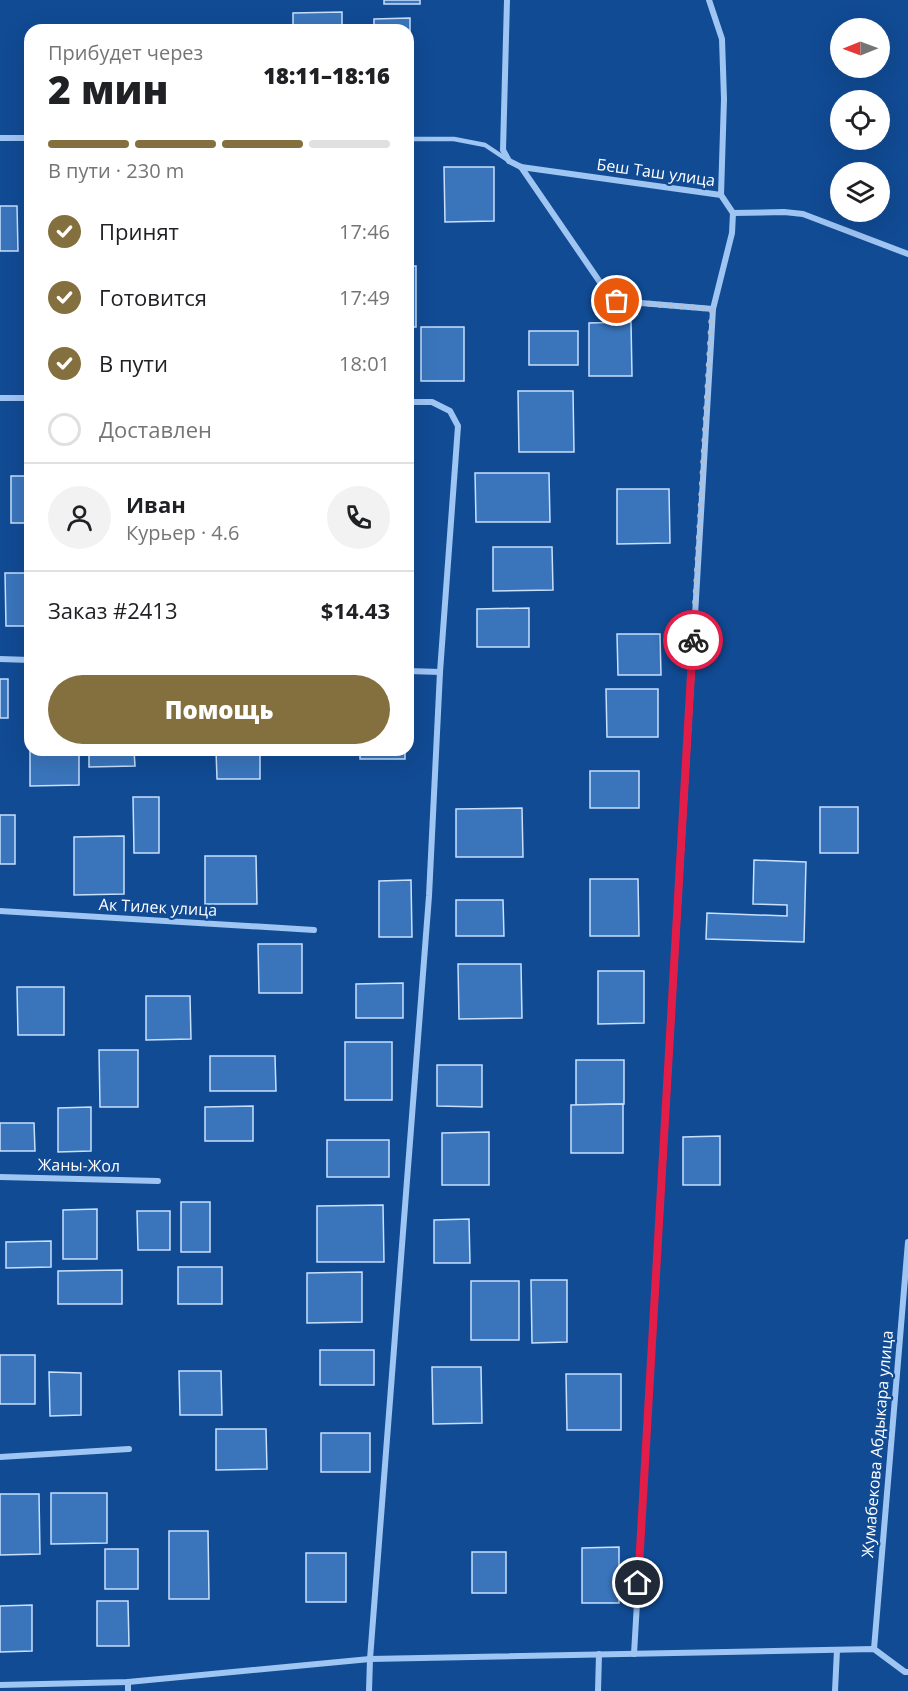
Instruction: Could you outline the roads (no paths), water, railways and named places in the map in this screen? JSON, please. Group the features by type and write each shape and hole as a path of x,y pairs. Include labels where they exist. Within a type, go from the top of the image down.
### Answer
{"street":[{"path":"507,0 503,150 509,161"},
{"path":"709,0 722,39 724,99 721,195"},
{"path":"0,138 24,138"},
{"name":"Беш Таш улица","path":"509,161 521,167 721,195 733,213"},
{"path":"521,167 606,291 617,301 712,309"},
{"path":"634,1654 712,309 732,233 733,213 803,214 908,254"},
{"path":"0,398 24,398"},
{"path":"369,1691 429,896 440,672 458,426 450,411 432,402 414,402"},
{"path":"0,659 24,660"},
{"path":"414,671 440,672"},
{"name":"Ак Тилек улица","path":"0,911 314,930"},
{"name":"Жаны-Жол","path":"0,1177 158,1181"},
{"name":"Жумабекова Абдыкара улица","path":"874,1649 908,1242"},
{"path":"0,1457 129,1449"},
{"path":"0,1685 128,1682 370,1659 874,1649 908,1672"},
{"path":"835,1691 837,1650"},
{"path":"598,1691 599,1654"},
{"path":"128,1682 128,1691"}],"lane":[{"path":"414,139 454,139 485,145 509,161"}]}
